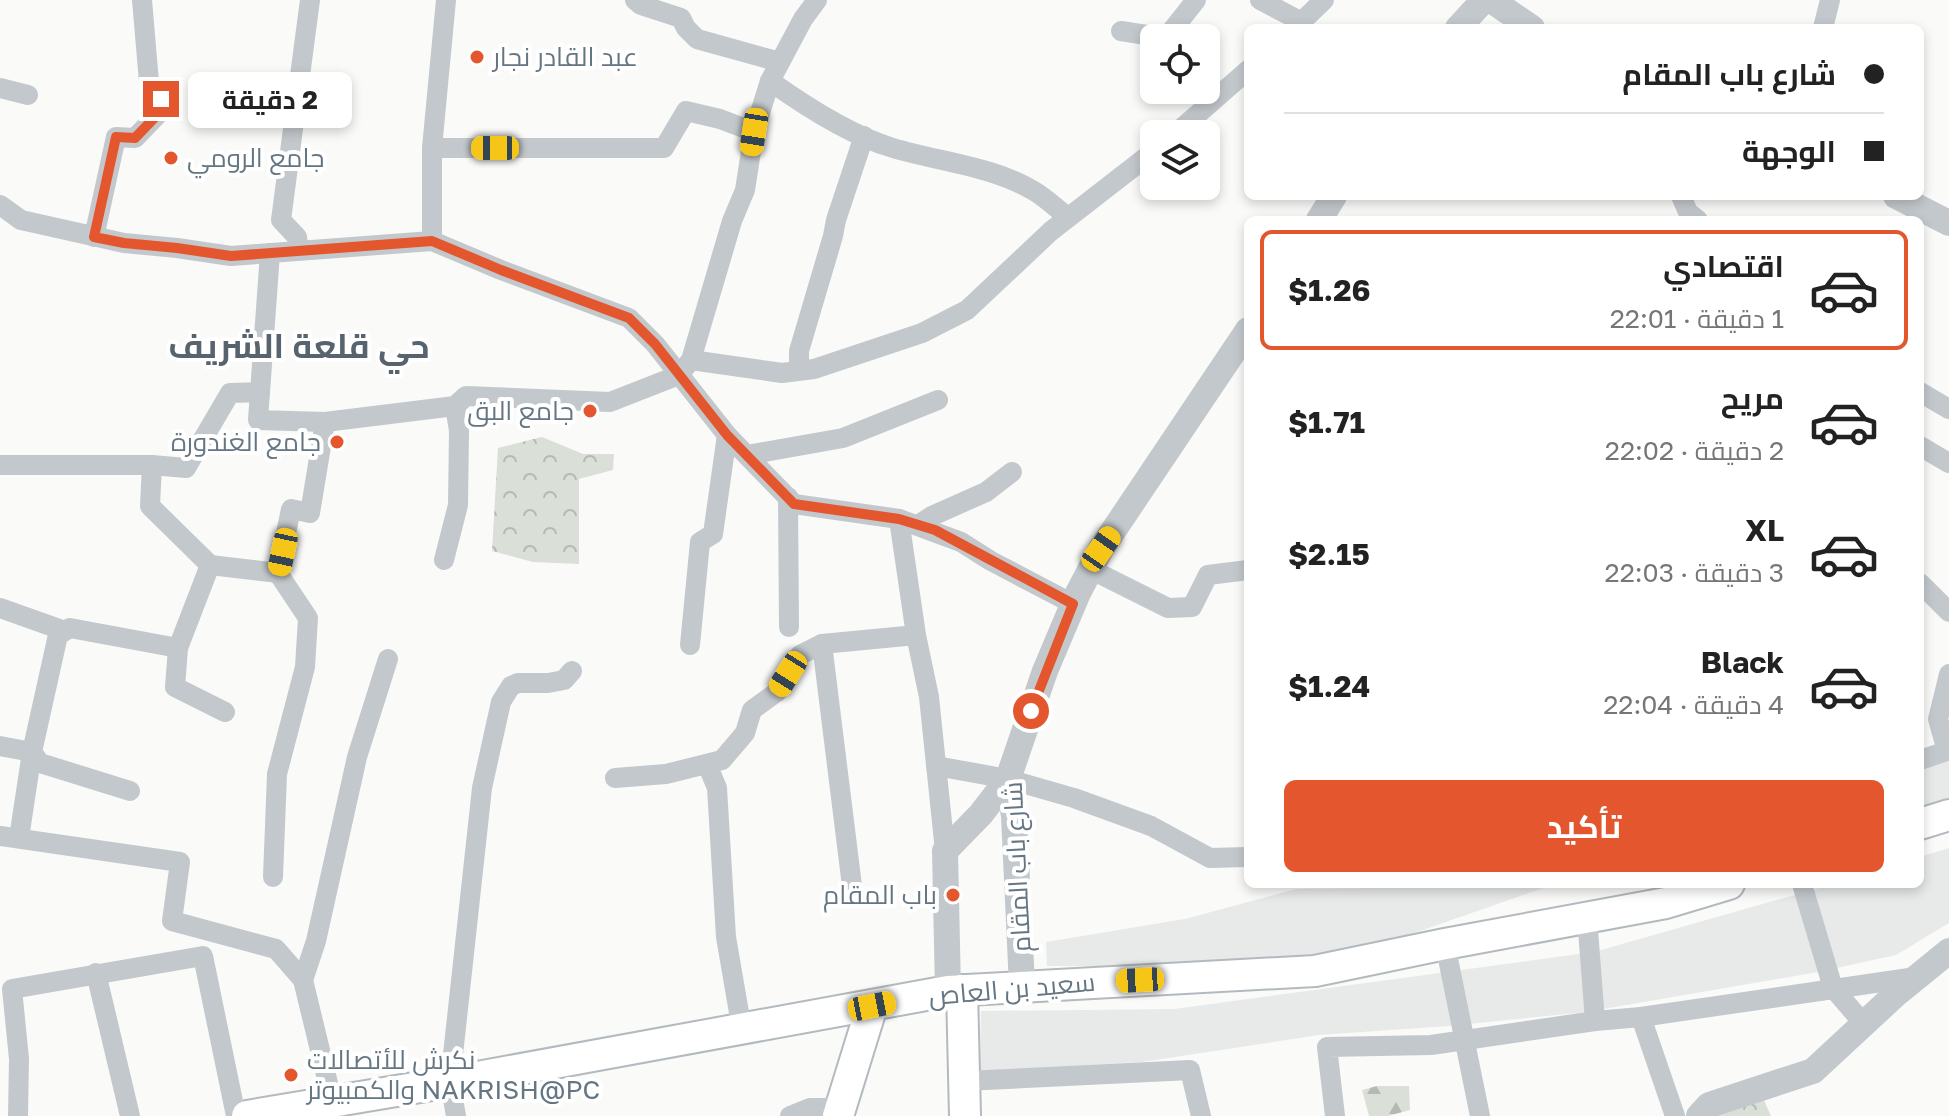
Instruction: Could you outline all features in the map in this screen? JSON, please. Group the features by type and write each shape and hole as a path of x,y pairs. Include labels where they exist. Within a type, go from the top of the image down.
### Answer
{"main road":[{"path":"1924,823 1949,815"},
{"name":"سعيد بن العاص","path":"247,1116 334,1109 450,1082 955,990 1315,971 1587,917 1666,894 1704,888"},
{"path":"955,990 965,1081 965,1116"},
{"path":"840,1112 872,1006"}],"street":[{"path":"94,237 116,137 135,138 159,113 161,99 149,82 142,0"},
{"path":"299,250 297,237 281,220 310,0"},
{"path":"432,241 432,148 446,0"},
{"path":"635,0 641,5 681,18 697,39 780,62"},
{"path":"686,28 689,0"},
{"path":"685,368 732,221 745,190 754,132 770,81 803,19 817,0"},
{"path":"1121,31 1166,38 1196,0"},
{"path":"1260,0 1297,24"},
{"path":"1300,24 1324,0"},
{"path":"1462,24 1484,0"},
{"path":"1824,24 1830,0"},
{"path":"1497,14 1522,24"},
{"path":"1191,120 1244,74"},
{"path":"770,81 794,99 864,136 891,148 1004,177 1035,192 1068,217"},
{"path":"0,88 28,95"},
{"path":"432,148 664,148 686,111 754,132"},
{"path":"799,370 799,351 836,220 864,136"},
{"path":"270,253 258,420 325,422 455,406 466,396 610,402 685,368 782,373 814,369 922,333 967,310 1068,217 1140,162"},
{"path":"1904,200 1949,223"},
{"path":"0,205 21,220 94,237 231,256 432,241 629,318 685,368 727,435 794,504 908,522 961,542 1002,568 1073,604"},
{"name":"شارع باب المقام","path":"1022,986 1014,816 1008,779 1045,671 1090,569 1244,336"},
{"path":"0,465 152,465 186,468 230,393 260,392"},
{"path":"1924,394 1949,409"},
{"path":"747,455 843,438 938,400"},
{"path":"444,560 458,505 459,431 455,406"},
{"path":"273,877 277,774 305,667 308,618 278,573 291,509 310,513 325,422"},
{"path":"690,645 700,542 713,534 727,435"},
{"path":"1924,448 1949,463"},
{"path":"152,465 150,506 210,565 278,573"},
{"path":"908,522 932,516 986,492 1012,472"},
{"path":"788,497 789,627"},
{"path":"908,522 916,635 929,697 945,851 955,990"},
{"path":"210,565 178,648 175,687 225,712"},
{"path":"1090,569 1168,608 1192,607 1208,575 1244,570"},
{"path":"1924,587 1949,612"},
{"path":"0,608 62,630 70,628 178,648"},
{"path":"62,630 58,635 10,837 180,862 172,921 276,949 303,980 334,1109"},
{"path":"615,778 666,774 722,760 745,733 752,710 777,692 800,655 822,644 916,635"},
{"path":"822,644 852,886"},
{"path":"303,980 316,941 357,757 388,659"},
{"path":"456,1116 450,1082 482,788 501,702 511,686 564,680 572,671"},
{"path":"1924,759 1947,751 1938,719 1949,674"},
{"path":"0,746 32,752 40,763 130,791"},
{"path":"707,764 717,788 726,937 742,1030"},
{"path":"936,766 1008,779 1074,798 1151,826 1210,858 1244,857"},
{"path":"945,851 981,814 1008,779"},
{"path":"1803,888 1833,988 1864,1024"},
{"path":"1587,917 1595,1021"},
{"path":"1445,944 1480,1116"},
{"path":"1699,1116 1709,1105 1813,1071 1949,951"},
{"path":"18,1116 19,1059 12,989 203,956 236,1116"},
{"path":"96,973 130,1116"},
{"path":"1335,1116 1327,1047 1431,1045 1916,977"},
{"path":"1641,1017 1675,1116"},
{"path":"965,1081 1190,1070 1201,1116"},
{"path":"790,1116 810,1108 840,1112"}],"shaded area":[{"path":"1949,760 1949,799 1924,808 1924,769"},
{"path":"1949,848 1949,923 1896,955 1818,972 1586,1012 1319,1035 1142,1062 980,1071 981,1011 1174,1009 1594,952 1819,888 1924,888 1924,856"},
{"path":"1544,888 1320,966 1047,966 1046,942 1185,919 1296,889"}],"green space":[{"path":"542,437 583,454 614,454 613,470 579,479 579,564 533,562 492,551 498,448"},
{"path":"1377,1086 1409,1086 1410,1110 1388,1116 1369,1116 1362,1090"},
{"path":"1763,1098 1771,1116 1710,1116"}],"place":[{"name":"عبد القادر نجار","path":"477,57"},
{"name":"جامع الرومي","path":"171,158"},
{"name":"جامع البق","path":"590,411"},
{"name":"جامع الغندورة","path":"337,442"},
{"name":"باب المقام","path":"953,895"},
{"name":"نكرش للأتصالات والكمبيوتر NAKRISH@PC","path":"291,1075"}],"district":[{"name":"حي قلعة الشريف","path":"299,346"}],"route":[{"path":"161,99 159,113 135,138 116,137 94,237 231,256 432,241 629,318 655,344 727,435 794,504 899,519 935,530 1073,604 1031,711"}]}
